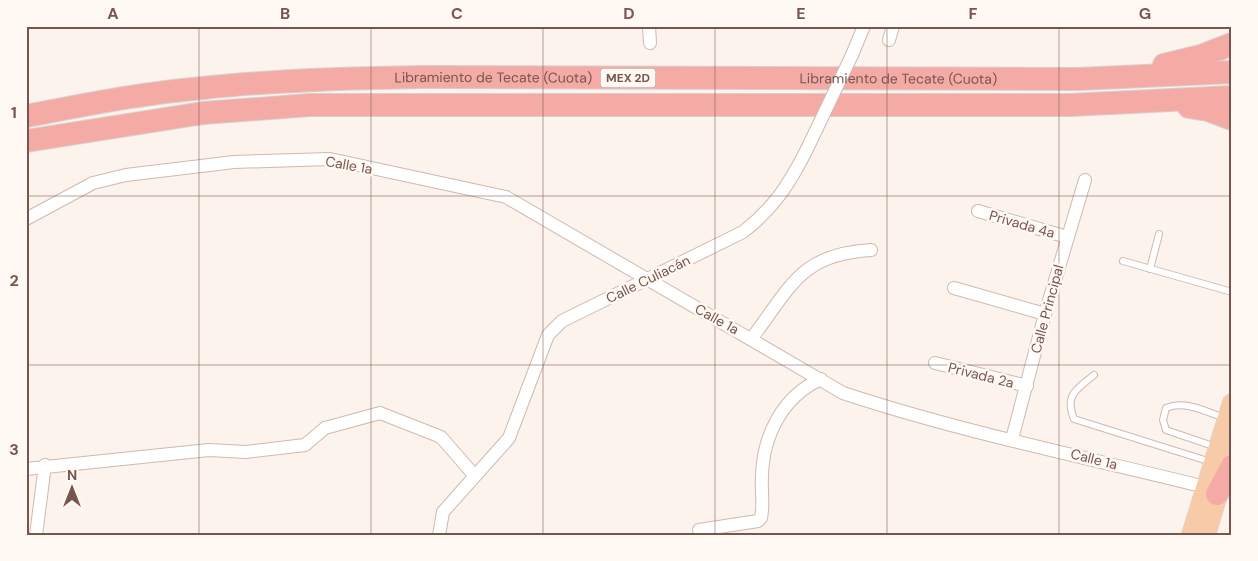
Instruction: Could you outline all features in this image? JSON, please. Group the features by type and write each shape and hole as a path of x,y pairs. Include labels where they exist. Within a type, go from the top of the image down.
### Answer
{"highway":[{"path":"1078,79 1160,66 1201,56 1232,44"},
{"name":"Libramiento de Tecate (Cuota)","path":"26,116 135,96 201,88 327,79 432,77 1078,79 1232,72"},
{"name":"Libramiento de Tecate (Cuota)","path":"26,142 203,113 310,106 1070,105 1232,97"},
{"path":"1154,101 1208,110 1232,120"},
{"path":"1211,491 1223,456"}],"main road":[{"path":"1223,456 1229,411"},
{"path":"1191,535 1211,491"},
{"path":"1206,535 1211,491"}],"street":[{"path":"648,26 650,43"},
{"name":"Calle Culiacán","path":"439,535 443,512 509,438 548,335 562,321 645,279 733,238 765,215 786,186 807,149 864,26"},
{"path":"890,40 893,26"},
{"name":"Calle 1a","path":"26,220 93,183 126,175 234,162 330,159 506,197 844,393 878,404 1211,491"},
{"name":"Calle Principal","path":"1012,439 1045,314 1085,180"},
{"name":"Privada 4a","path":"978,211 1067,237"},
{"path":"752,338 802,272 830,256 871,250"},
{"path":"954,288 1045,314"},
{"name":"Privada 2a","path":"935,363 1027,386"},
{"path":"699,530 761,518 762,475 770,430 798,393 821,379"},
{"path":"26,469 45,465 209,450 246,452 304,444 325,428 380,413 441,437 474,475"},
{"path":"36,535 45,465"}],"lane":[{"path":"1150,268 1159,234"},
{"path":"1124,261 1232,292"},
{"path":"1094,375 1072,392 1069,408 1074,419 1223,456"},
{"path":"1223,456 1166,430 1163,420 1166,408 1177,404 1229,411"}]}
